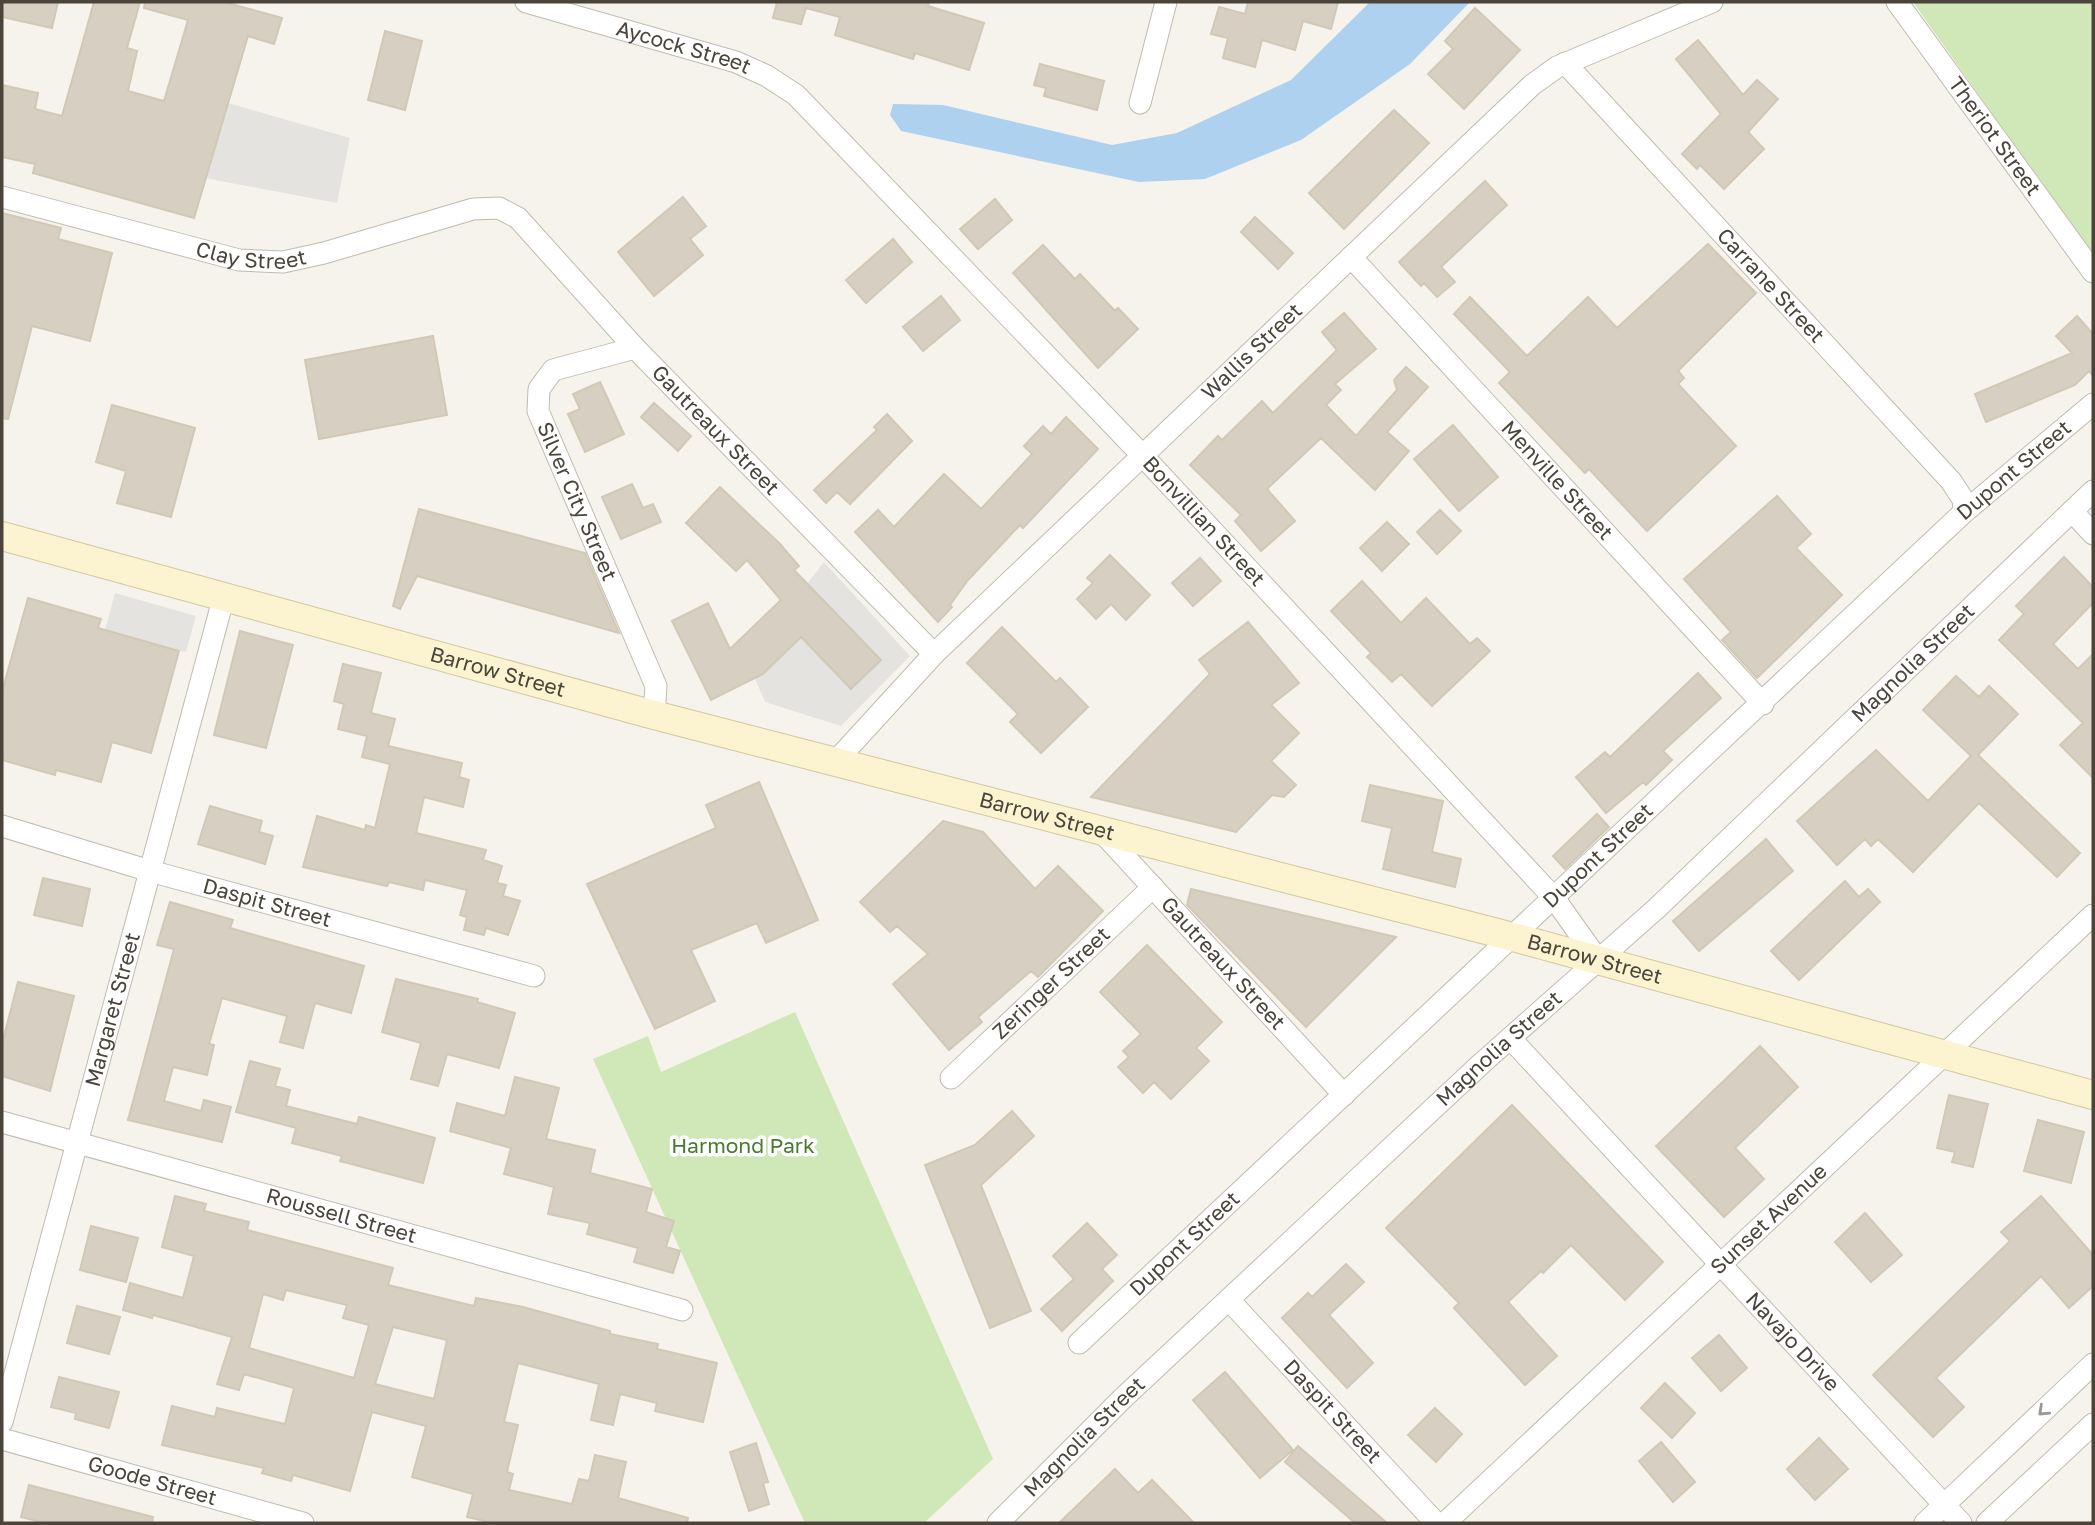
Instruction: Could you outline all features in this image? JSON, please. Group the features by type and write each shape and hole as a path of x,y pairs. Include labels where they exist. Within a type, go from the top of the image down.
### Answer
{"main road":[{"name":"Barrow Street","path":"2,536 654,715 1513,937 2093,1095"}],"street":[{"name":"Aycock Street","path":"529,2 736,62 767,76 796,95"},
{"path":"1140,103 1166,2"},
{"name":"Wallis Street","path":"836,761 934,653 1532,85 1564,63 1712,2"},
{"name":"Theriot Street","path":"1897,2 2093,272"},
{"name":"Carrane Street","path":"1564,63 1951,481 1964,501 1964,513"},
{"name":"Bonvillian Street","path":"796,95 1142,455 1554,898 1598,960"},
{"name":"Clay Street","path":"2,197 239,260 283,262 324,253 473,209 499,208"},
{"name":"Gautreaux Street","path":"499,208 527,227 635,348 934,653"},
{"name":"Menville Street","path":"1351,257 1763,704"},
{"name":"Silver City Street","path":"635,348 552,370 539,389 538,411 656,686 654,715"},
{"name":"Dupont Street","path":"1079,1343 1964,513 2093,404"},
{"name":"Magnolia Street","path":"998,1523 1228,1300 1510,1038 1657,908 2093,491"},
{"path":"2072,511 2093,534"},
{"name":"Margaret Street","path":"2,1422 224,596"},
{"name":"Daspit Street","path":"2,827 150,871 534,976"},
{"name":"Gautreaux Street","path":"1101,831 1345,1095"},
{"name":"Zeringer Street","path":"951,1078 1153,887"},
{"name":"Sunset Avenue","path":"1445,1523 2093,915"},
{"name":"Navajo Drive","path":"1510,1038 1961,1523"},
{"name":"Roussell Street","path":"2,1122 682,1310"},
{"name":"Daspit Street","path":"1228,1300 1436,1523"},
{"path":"1925,1523 2093,1364"},
{"path":"1987,1523 2093,1424"},
{"name":"Goode Street","path":"2,1439 303,1523"}],"green space":[{"path":"1913,2 2093,2 2093,256"},
{"name":"Harmond Park","path":"795,1012 993,1459 924,1523 805,1523 593,1059 648,1036 661,1072"}],"shaded area":[{"path":"228,103 350,138 337,203 205,178"},
{"path":"824,562 910,656 841,726 765,702 751,669 800,637 851,689 881,661 807,584"},
{"path":"115,593 196,616 186,652 105,630"}],"water":[{"path":"1370,2 1470,2 1410,64 1301,140 1205,179 1139,182 901,131 890,115 893,104 943,105 1112,145 1177,133 1291,80"}],"building":[{"path":"2,2 58,2 52,28 2,17"},
{"path":"94,2 140,2 127,48 137,51 128,91 164,101 188,20 144,8 145,2 224,2 282,18 274,44 248,36 194,218 33,173 35,164 2,157 2,85 38,93 35,109 62,116"},
{"path":"777,2 929,2 928,6 984,23 969,70 915,53 913,59 835,35 840,17 806,8 801,24 773,18"},
{"path":"1248,2 1338,2 1331,29 1303,21 1295,50 1262,40 1255,67 1223,58 1228,38 1211,34 1219,7 1245,14"},
{"path":"1475,8 1520,50 1464,109 1428,74 1453,49 1445,41"},
{"path":"385,31 422,41 405,110 368,100"},
{"path":"1698,40 1743,95 1757,80 1778,99 1748,132 1764,149 1724,189 1700,165 1697,169 1682,154 1721,114 1676,59"},
{"path":"1040,64 1104,81 1097,110 1044,96 1046,88 1034,85"},
{"path":"1394,110 1429,143 1344,229 1309,193"},
{"path":"1485,181 1507,205 1441,267 1455,282 1437,297 1424,283 1421,286 1399,262"},
{"path":"683,197 706,226 690,239 703,255 654,296 618,252"},
{"path":"995,199 1012,220 978,249 960,229"},
{"path":"2,213 61,228 58,239 112,253 90,341 32,326 8,419 2,418"},
{"path":"1255,217 1293,253 1278,269 1241,232"},
{"path":"893,239 912,262 866,303 846,280"},
{"path":"1708,244 1756,293 1678,371 1684,378 1678,384 1736,446 1647,531 1589,469 1585,473 1499,383 1510,372 1454,314 1470,297 1527,356 1588,297 1617,328"},
{"path":"1043,245 1075,279 1080,274 1115,311 1118,308 1138,329 1098,368 1013,273"},
{"path":"941,296 960,320 923,351 903,327"},
{"path":"1344,313 1376,349 1335,384 1341,390 1326,405 1356,436 1397,390 1394,380 1406,367 1428,387 1387,432 1409,451 1375,490 1321,438 1267,489 1295,521 1261,551 1235,521 1241,515 1190,465 1218,436 1222,440 1262,401 1273,413 1337,350 1322,332"},
{"path":"2077,316 2093,334 2093,376 2089,371 2075,385 1986,422 1975,394 2072,353 2056,336"},
{"path":"433,336 447,415 319,439 305,360"},
{"path":"600,382 624,434 585,452 568,414 580,409 573,394"},
{"path":"654,403 691,436 678,451 641,417"},
{"path":"112,405 195,428 171,517 117,503 126,471 96,462"},
{"path":"887,414 912,441 850,504 837,492 826,503 814,490 877,430 874,427"},
{"path":"1066,417 1098,449 1023,528 1020,525 968,580 950,605 952,607 938,622 855,532 878,510 894,527 944,474 981,509 1032,454 1024,446 1043,426 1051,434"},
{"path":"1453,425 1498,477 1459,511 1414,459"},
{"path":"632,484 643,508 653,504 661,522 621,539 602,497"},
{"path":"720,487 780,544 799,566 794,570 881,660 851,689 801,637 763,674 711,700 672,621 708,603 730,649 781,600 747,560 736,571 686,523"},
{"path":"1777,496 1811,534 1796,548 1842,595 1757,678 1722,640 1731,632 1684,579"},
{"path":"419,509 585,553 619,633 417,576 400,609 393,606"},
{"path":"1440,510 1461,531 1437,554 1417,532"},
{"path":"1387,522 1409,544 1382,571 1360,548"},
{"path":"1110,555 1150,595 1126,620 1111,604 1096,619 1077,599 1093,583 1087,578"},
{"path":"2064,557 2093,587 2093,603 2053,644 2078,669 2093,654 2093,778 2060,745 2083,723 1999,640 2024,614 2016,606"},
{"path":"1200,558 1221,581 1193,606 1172,583"},
{"path":"1362,581 1401,623 1426,598 1470,644 1477,638 1490,651 1432,706 1401,674 1392,682 1367,657 1371,653 1331,611"},
{"path":"28,598 101,619 98,628 179,651 151,753 112,742 101,782 56,770 55,775 2,760 2,692"},
{"path":"1248,622 1299,683 1271,705 1299,733 1271,761 1296,785 1284,797 1272,795 1236,832 1091,797 1210,674 1199,660"},
{"path":"1002,627 1056,682 1060,678 1088,707 1041,753 1010,722 1018,714 967,663"},
{"path":"240,631 293,645 266,748 214,735"},
{"path":"343,664 381,673 371,713 395,719 388,746 462,763 459,777 469,780 463,807 424,797 416,833 486,850 483,860 502,866 497,883 506,885 503,896 520,901 508,935 486,928 484,935 464,930 467,917 460,915 467,890 425,880 423,890 389,882 387,886 303,867 317,816 365,830 366,825 375,828 390,764 362,757 367,736 338,729 344,704 334,701"},
{"path":"1698,673 1721,698 1663,751 1672,760 1646,785 1643,782 1606,813 1576,777 1605,752 1610,757"},
{"path":"1956,676 1979,697 1989,686 2018,714 1978,755 2080,853 2057,877 1979,803 1913,872 1878,839 1871,846 1865,839 1837,865 1797,821 1876,750 1928,801 1971,756 1923,710"},
{"path":"759,782 818,920 766,943 757,923 691,950 715,1001 655,1029 587,884 716,828 706,805"},
{"path":"1370,785 1443,801 1432,852 1461,859 1455,887 1383,869 1392,828 1362,821"},
{"path":"210,806 262,821 259,832 273,836 265,864 198,844"},
{"path":"1597,814 1609,827 1565,869 1553,856"},
{"path":"943,821 983,832 1035,889 1058,866 1103,911 1038,977 1031,971 978,1017 982,1022 949,1050 893,984 928,954 897,926 890,932 860,902"},
{"path":"1766,839 1793,871 1699,951 1673,921"},
{"path":"43,878 90,889 82,926 34,915"},
{"path":"1845,881 1859,897 1868,889 1880,902 1799,980 1771,951"},
{"path":"1191,889 1396,937 1306,1027 1187,905"},
{"path":"170,902 233,920 230,928 364,966 351,1013 315,1003 303,1048 280,1042 287,1016 222,998 209,1044 214,1045 207,1075 173,1067 164,1101 201,1111 204,1100 231,1107 222,1142 128,1120 174,949 157,945"},
{"path":"1147,945 1222,1022 1196,1048 1209,1061 1171,1099 1154,1082 1143,1093 1118,1067 1129,1057 1123,1051 1141,1034 1100,992"},
{"path":"396,979 478,999 477,1002 515,1013 499,1068 447,1054 438,1086 411,1079 421,1043 382,1032"},
{"path":"18,982 74,996 50,1091 2,1076 2,1044"},
{"path":"1760,1046 1798,1087 1735,1148 1764,1179 1724,1217 1656,1146"},
{"path":"250,1061 280,1069 275,1086 290,1090 286,1106 357,1124 359,1117 435,1138 423,1183 340,1161 342,1156 292,1143 296,1128 236,1112"},
{"path":"515,1077 559,1088 546,1139 595,1150 590,1173 652,1189 646,1212 674,1221 666,1247 680,1251 673,1273 634,1262 638,1248 587,1234 590,1223 548,1214 554,1187 504,1174 511,1148 450,1131 457,1103 505,1116"},
{"path":"1949,1095 1988,1104 1973,1167 1952,1162 1955,1152 1937,1148"},
{"path":"1512,1105 1663,1262 1625,1300 1571,1245 1543,1273 1541,1271 1508,1302 1557,1356 1525,1385 1454,1308 1459,1303 1386,1228"},
{"path":"1012,1111 1034,1136 981,1185 1031,1311 990,1328 925,1165 975,1145"},
{"path":"2038,1120 2084,1132 2071,1183 2024,1171"},
{"path":"175,1196 206,1204 204,1211 249,1222 247,1230 393,1268 388,1285 474,1306 476,1298 523,1307 610,1331 610,1334 658,1344 657,1349 717,1363 703,1422 655,1411 657,1403 620,1394 613,1425 591,1420 599,1384 518,1363 504,1422 518,1425 507,1472 513,1474 509,1490 572,1504 579,1479 589,1481 595,1455 626,1462 618,1498 688,1518 687,1523 493,1523 467,1517 473,1494 412,1477 426,1426 372,1412 350,1491 293,1475 291,1481 262,1473 264,1468 162,1445 172,1406 215,1417 217,1408 285,1424 294,1388 244,1374 239,1390 217,1384 232,1337 153,1315 152,1318 123,1310 130,1283 183,1298 194,1256 162,1247","holes":["286,1290 347,1305 343,1318 369,1325 354,1378 249,1348 263,1294 283,1300","393,1327 447,1340 434,1399 375,1384"]},
{"path":"2041,1196 2093,1255 2093,1286 2069,1308 2041,1276 1936,1378 1964,1407 1933,1437 1873,1375 2010,1241 2001,1232"},
{"path":"1865,1213 1902,1255 1871,1282 1835,1242"},
{"path":"1087,1223 1117,1255 1102,1269 1113,1281 1062,1331 1041,1309 1074,1279 1053,1256"},
{"path":"91,1226 138,1238 126,1282 80,1270"},
{"path":"1346,1264 1364,1282 1329,1315 1373,1363 1347,1388 1282,1318 1308,1293 1312,1297"},
{"path":"77,1306 120,1317 109,1354 67,1343"},
{"path":"1719,1335 1747,1368 1721,1391 1692,1358"},
{"path":"1225,1372 1293,1450 1260,1478 1193,1400"},
{"path":"59,1377 119,1392 109,1428 75,1419 76,1413 51,1407"},
{"path":"1665,1383 1695,1413 1672,1438 1641,1408"},
{"path":"1435,1408 1462,1434 1436,1462 1408,1435"},
{"path":"1819,1438 1848,1469 1815,1500 1787,1469"},
{"path":"1661,1442 1695,1482 1673,1502 1639,1461"},
{"path":"756,1443 768,1482 763,1483 769,1504 749,1511 730,1452"},
{"path":"1298,1446 1387,1523 1355,1523 1285,1462"},
{"path":"1115,1469 1138,1493 1152,1480 1194,1523 1059,1523"},
{"path":"29,1485 153,1517 152,1523 45,1523 21,1517"}]}
